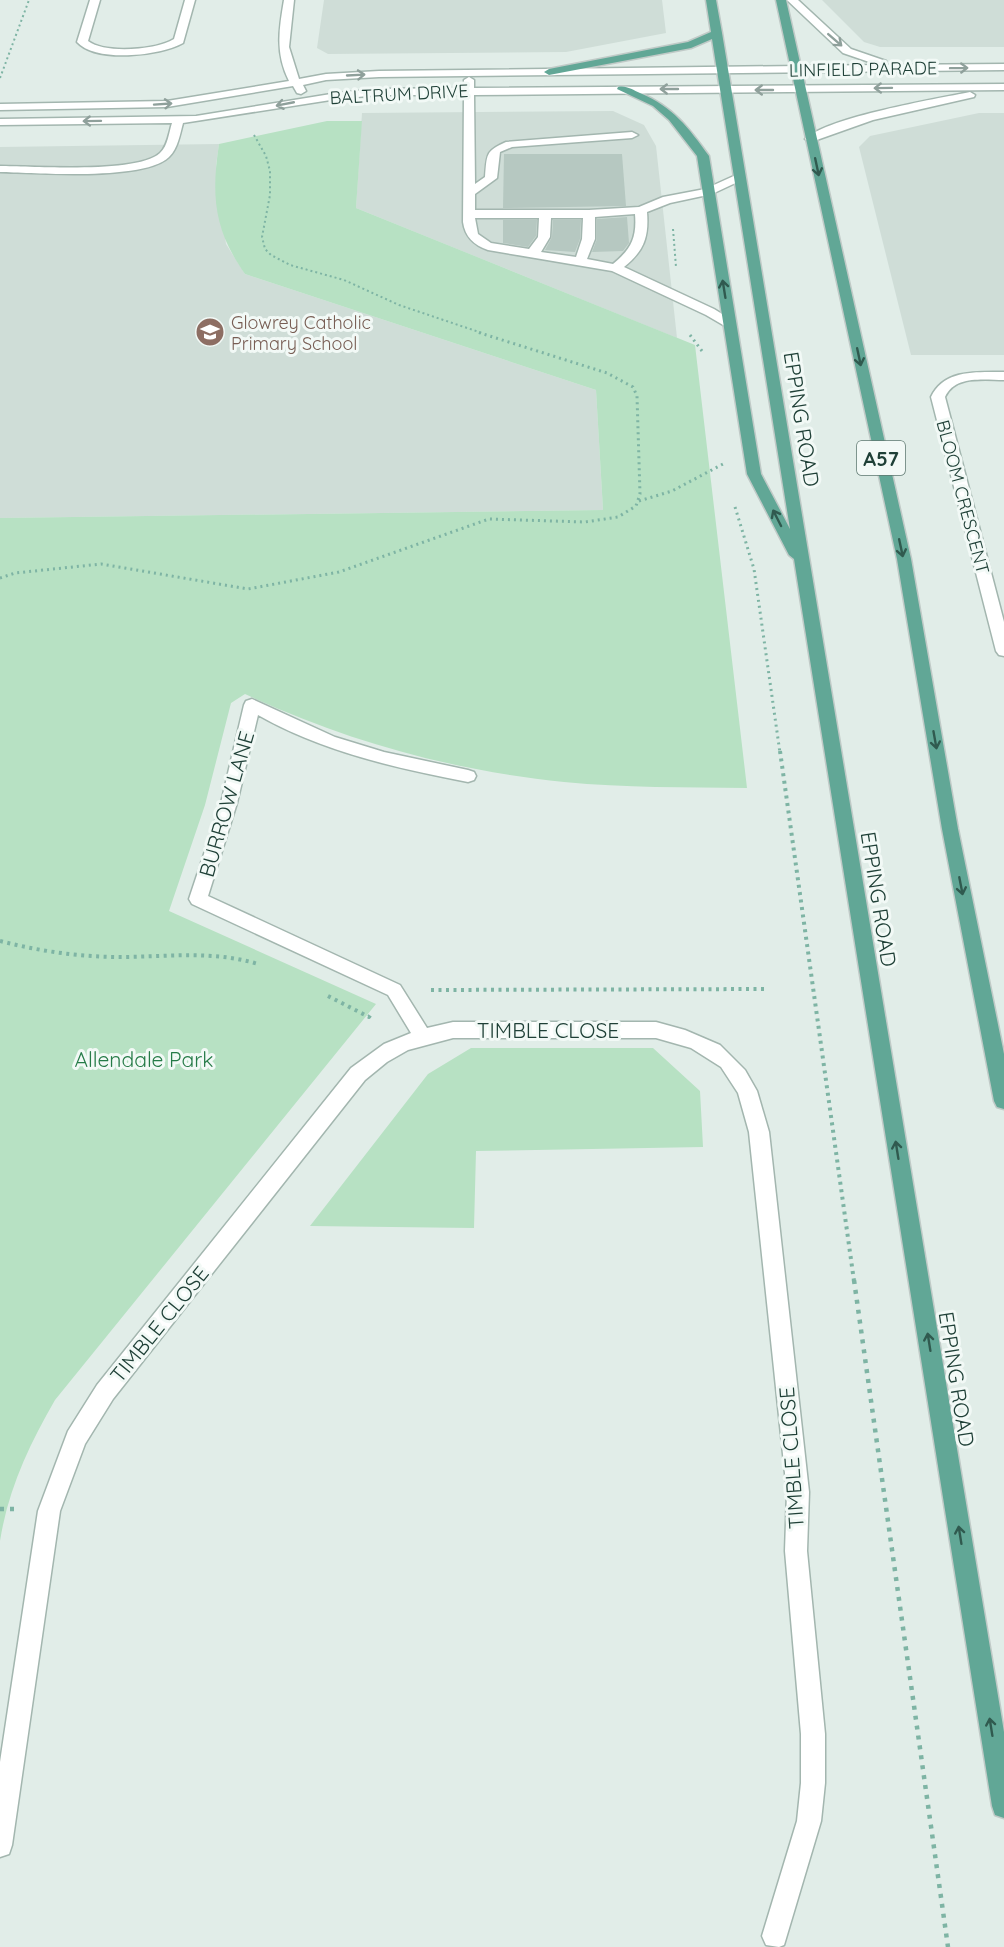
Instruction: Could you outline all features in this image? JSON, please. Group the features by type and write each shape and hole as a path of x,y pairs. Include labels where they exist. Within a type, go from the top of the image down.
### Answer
{"main road":[{"name":"EPPING ROAD","path":"711,0 1004,1806"},
{"name":"A57","path":"781,0 904,559 950,829 1004,1101"},
{"path":"549,72 681,48 717,33"},
{"path":"622,89 657,104 673,118 703,156 754,474 803,570"}],"street":[{"path":"95,0 82,42 83,46 92,50 109,51 151,50 176,44 179,41 190,0"},
{"path":"289,0 282,47 296,82 307,100"},
{"path":"792,0 847,51 870,61 911,69"},
{"name":"LINFIELD PARADE","path":"722,70 1004,67"},
{"name":"BALTRUM DRIVE","path":"0,107 167,104 326,77 379,74 722,70"},
{"path":"469,72 469,214 470,232 476,240 488,246 615,268 679,300 710,312 730,325"},
{"path":"811,139 839,125 861,118 1004,87"},
{"name":"LINFIELD PARADE","path":"800,89 1004,87"},
{"name":"BALTRUM DRIVE","path":"0,122 178,120 219,116 307,100 378,92 800,89"},
{"path":"0,169 122,168 147,165 165,156 178,120"},
{"path":"469,193 491,178 493,155 503,146 632,135"},
{"path":"469,214 588,214 641,210 668,200 708,192 740,177"},
{"path":"615,268 634,253 643,235 641,210"},
{"path":"531,254 542,246 546,232 545,214"},
{"path":"579,262 587,251 590,236 588,214"},
{"name":"BLOOM CRESCENT","path":"1004,376 968,377 951,382 940,390 940,408 1004,651"},
{"name":"BURROW LANE","path":"422,1035 394,990 198,899 236,780 252,705 274,718 330,741 418,766 468,776"},
{"name":"TIMBLE CLOSE","path":"0,1845 49,1511 76,1438 105,1392 358,1074 397,1044 422,1035 453,1030 656,1030 681,1035 700,1043 735,1068 755,1105 798,1492 796,1551 813,1734 809,1821 775,1936"}],"path":[{"path":"0,78 29,0"},
{"path":"0,578 15,573 101,564 248,589 339,572 489,519 560,523 603,520 631,511 639,501 637,396 633,387 622,379 405,308 345,280 283,262 264,248 261,239 270,194 268,163 262,147 252,132 280,127 266,108"},
{"path":"668,200 674,234 679,300 687,330 704,354"},
{"path":"639,501 655,498 673,490 726,462 728,474"},
{"path":"733,496 754,569 948,1947"}],"shaded area":[{"path":"324,0 662,0 666,33 566,52 328,54 317,48"},
{"path":"822,0 1004,0 1004,47 880,47 864,42"},
{"path":"613,111 644,125 656,146 677,338 356,208 362,113"},
{"path":"979,113 1004,113 1004,355 911,355 859,147 870,136"},
{"name":"Glowrey Catholic Primary School","path":"219,144 216,165 226,244 245,274 596,390 603,510 0,518 0,147"}],"green space":[{"name":"Allendale Park","path":"327,121 362,121 356,208 695,345 747,788 610,785 523,777 401,752 322,726 245,694 231,703 205,805 169,911 376,1004 55,1400 21,1468 8,1504 0,1541 0,518 603,510 596,390 245,274 227,242 217,212 215,180 219,144"},
{"path":"471,1048 653,1048 700,1091 703,1147 476,1151 474,1228 310,1226 428,1074"}],"building":[{"path":"504,154 622,154 626,206 503,208"},
{"path":"627,217 629,243 623,251 592,252 597,239 597,219"},
{"path":"503,220 537,220 536,236 528,247 503,243"},
{"path":"553,220 581,220 580,239 575,252 545,250 552,237"}],"place":[{"name":"Glowrey Catholic Primary School","path":"210,332"}]}
